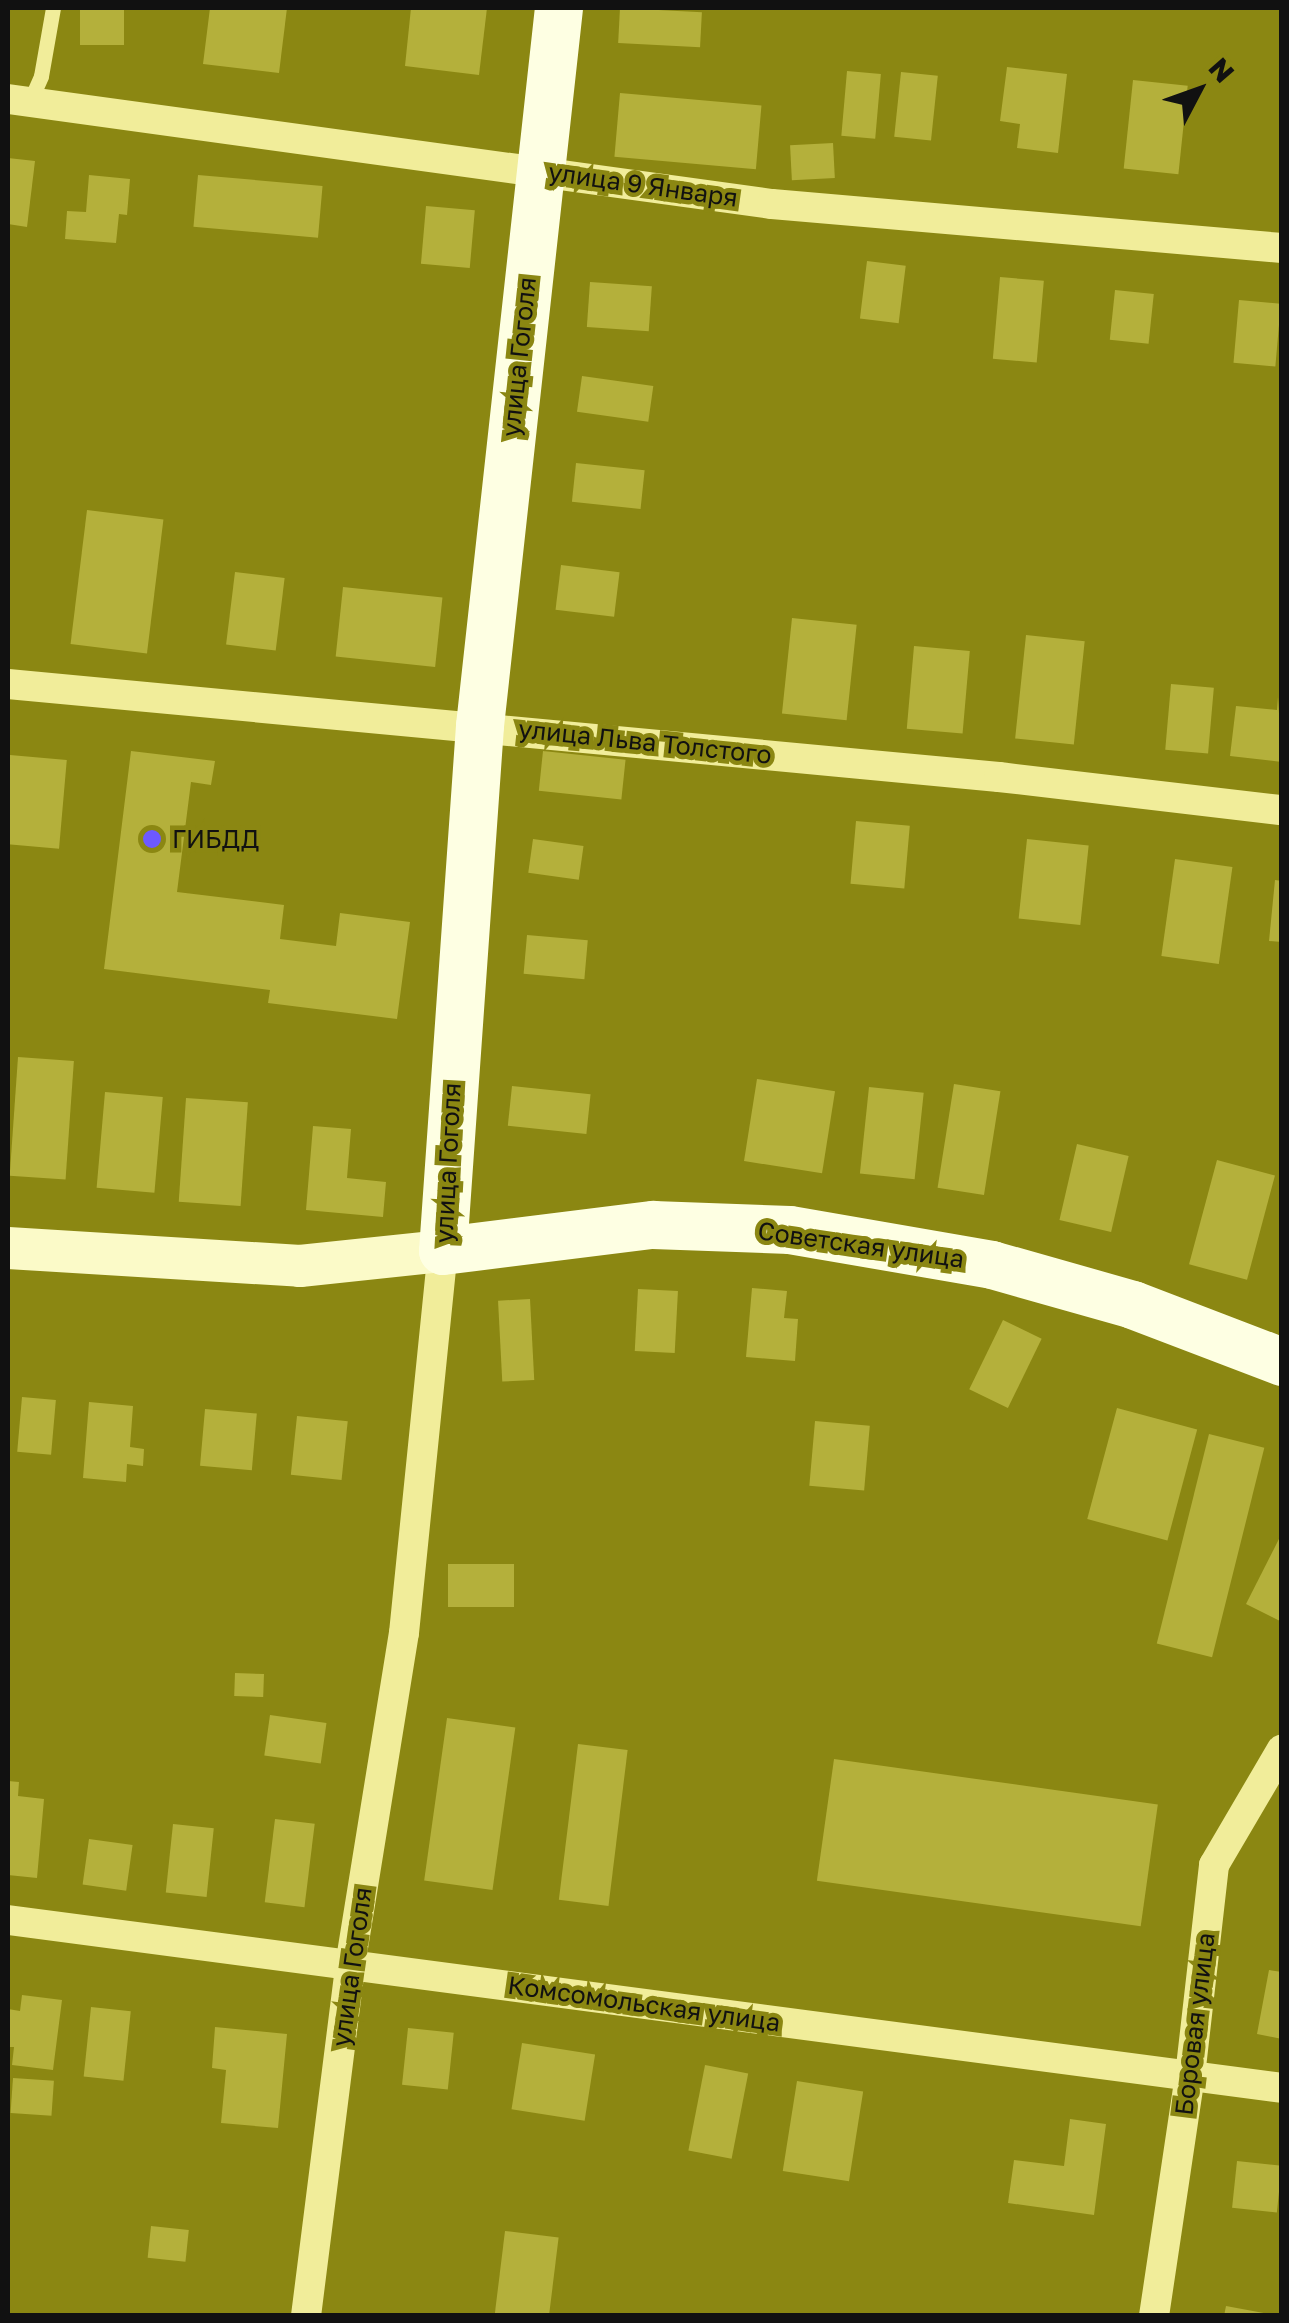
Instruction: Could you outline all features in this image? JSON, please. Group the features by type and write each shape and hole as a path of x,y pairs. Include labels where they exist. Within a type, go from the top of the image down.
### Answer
{"main road":[{"name":"улица Гоголя","path":"443,1251 480,726 559,8"},
{"name":"Советская улица","path":"8,1248 300,1266 653,1225 790,1230 992,1265 1134,1305 1282,1362"}],"street":[{"name":"улица 9 Января","path":"19,100 772,204 1282,248"},
{"name":"улица Льва Толстого","path":"8,684 480,726 1282,810"},
{"name":"улица Гоголя","path":"306,2316 350,1966 404,1633 443,1251"},
{"name":"Боровая улица","path":"1154,2316 1190,2076 1214,1865 1282,1749"},
{"name":"Комсомольская улица","path":"8,1920 1282,2088"}],"lane":[{"path":"19,100 41,76 53,8"}],"building":[{"path":"80,8 124,8 124,45 80,45"},
{"path":"210,8 287,8 279,73 203,64"},
{"path":"411,8 487,8 479,75 405,66"},
{"path":"620,8 702,12 700,47 618,43"},
{"path":"1007,67 1067,74 1058,153 1017,148 1020,124 1000,121"},
{"path":"847,71 881,74 875,139 841,136"},
{"path":"901,72 938,76 931,141 894,137"},
{"path":"1133,80 1188,86 1178,174 1124,169"},
{"path":"620,93 761,105 756,169 614,157"},
{"path":"833,143 835,178 792,180 790,145"},
{"path":"8,158 35,161 27,227 8,224"},
{"path":"89,175 130,179 127,215 119,214 116,243 65,239 67,211 86,212"},
{"path":"198,175 323,186 318,238 193,227"},
{"path":"426,206 475,210 470,268 421,264"},
{"path":"867,261 906,266 899,323 860,319"},
{"path":"1000,277 1044,281 1037,363 993,359"},
{"path":"590,282 652,286 649,331 587,327"},
{"path":"1115,290 1154,294 1149,344 1110,340"},
{"path":"1239,300 1281,304 1275,366 1234,363"},
{"path":"582,376 653,386 648,422 577,412"},
{"path":"576,463 645,470 641,509 572,502"},
{"path":"87,510 163,519 147,653 71,644"},
{"path":"561,565 620,572 614,617 556,610"},
{"path":"235,572 285,578 276,651 226,644"},
{"path":"343,587 442,597 435,667 336,657"},
{"path":"792,618 857,625 847,720 782,713"},
{"path":"1026,635 1085,641 1074,745 1015,738"},
{"path":"914,646 970,651 963,734 907,729"},
{"path":"1171,684 1214,688 1208,753 1165,750"},
{"path":"1278,697 1282,762 1230,756 1236,706 1277,710"},
{"name":"ГИБДД","path":"131,751 215,761 211,785 191,782 177,892 284,905 280,939 336,946 340,913 410,922 397,1019 268,1003 270,990 104,969"},
{"path":"543,751 626,760 621,799 539,791"},
{"path":"10,755 67,760 59,849 8,844"},
{"path":"856,821 910,826 904,888 851,884"},
{"path":"533,839 584,846 579,880 528,873"},
{"path":"1027,839 1089,845 1080,925 1019,919"},
{"path":"1175,859 1232,867 1219,964 1161,956"},
{"path":"1275,880 1282,881 1282,942 1269,941"},
{"path":"527,935 588,940 584,979 524,974"},
{"path":"18,1057 74,1061 66,1180 10,1176"},
{"path":"757,1079 835,1091 822,1173 744,1161"},
{"path":"954,1084 1000,1091 984,1195 938,1188"},
{"path":"512,1086 591,1094 586,1134 508,1126"},
{"path":"869,1087 924,1093 915,1179 860,1174"},
{"path":"105,1092 163,1097 154,1193 97,1188"},
{"path":"186,1098 248,1102 241,1206 179,1202"},
{"path":"313,1126 351,1129 347,1178 386,1182 383,1217 306,1210"},
{"path":"1077,1144 1129,1156 1111,1232 1059,1220"},
{"path":"1217,1160 1275,1176 1247,1280 1189,1264"},
{"path":"752,1288 787,1291 784,1318 798,1319 795,1361 746,1357"},
{"path":"638,1289 678,1291 675,1353 635,1351"},
{"path":"530,1299 534,1380 502,1382 498,1301"},
{"path":"1003,1320 1042,1339 1008,1408 969,1389"},
{"path":"22,1397 56,1400 51,1455 17,1452"},
{"path":"89,1402 133,1406 130,1447 144,1449 143,1466 127,1464 126,1482 83,1478"},
{"path":"1117,1408 1197,1429 1167,1541 1087,1519"},
{"path":"205,1409 257,1414 252,1470 200,1466"},
{"path":"297,1416 348,1421 342,1480 291,1475"},
{"path":"815,1421 870,1426 864,1491 809,1486"},
{"path":"1209,1434 1264,1448 1212,1657 1157,1644"},
{"path":"1282,1533 1282,1622 1246,1604"},
{"path":"448,1564 514,1564 514,1607 448,1607"},
{"path":"235,1673 264,1674 263,1697 234,1696"},
{"path":"270,1715 326,1723 321,1764 264,1756"},
{"path":"447,1718 515,1728 493,1890 424,1880"},
{"path":"578,1744 628,1750 608,1906 559,1900"},
{"path":"834,1759 1158,1805 1141,1926 817,1881"},
{"path":"8,1781 19,1782 18,1796 44,1799 37,1878 8,1875"},
{"path":"275,1819 315,1824 304,1907 265,1902"},
{"path":"173,1824 214,1828 207,1897 166,1893"},
{"path":"89,1839 133,1845 126,1891 83,1885"},
{"path":"1269,1970 1282,1972 1282,2039 1257,2034"},
{"path":"22,1995 62,2000 53,2070 12,2065 14,2047 8,2047 8,2009 20,2011"},
{"path":"91,2007 131,2011 123,2081 84,2077"},
{"path":"215,2027 287,2034 278,2128 221,2123 226,2070 212,2068"},
{"path":"408,2028 454,2033 448,2089 402,2085"},
{"path":"522,2043 595,2055 585,2121 512,2109"},
{"path":"705,2065 748,2073 732,2159 688,2150"},
{"path":"13,2078 54,2081 51,2116 11,2113"},
{"path":"797,2081 863,2091 849,2181 783,2171"},
{"path":"1070,2119 1106,2124 1094,2215 1008,2203 1014,2160 1064,2166"},
{"path":"1237,2161 1282,2166 1277,2212 1232,2208"},
{"path":"151,2226 189,2230 185,2262 148,2258"},
{"path":"505,2231 559,2238 549,2316 495,2316"},
{"path":"1226,2306 1269,2314 1269,2316 1224,2316"}],"place":[{"name":"ГИБДД","path":"152,839"}]}
